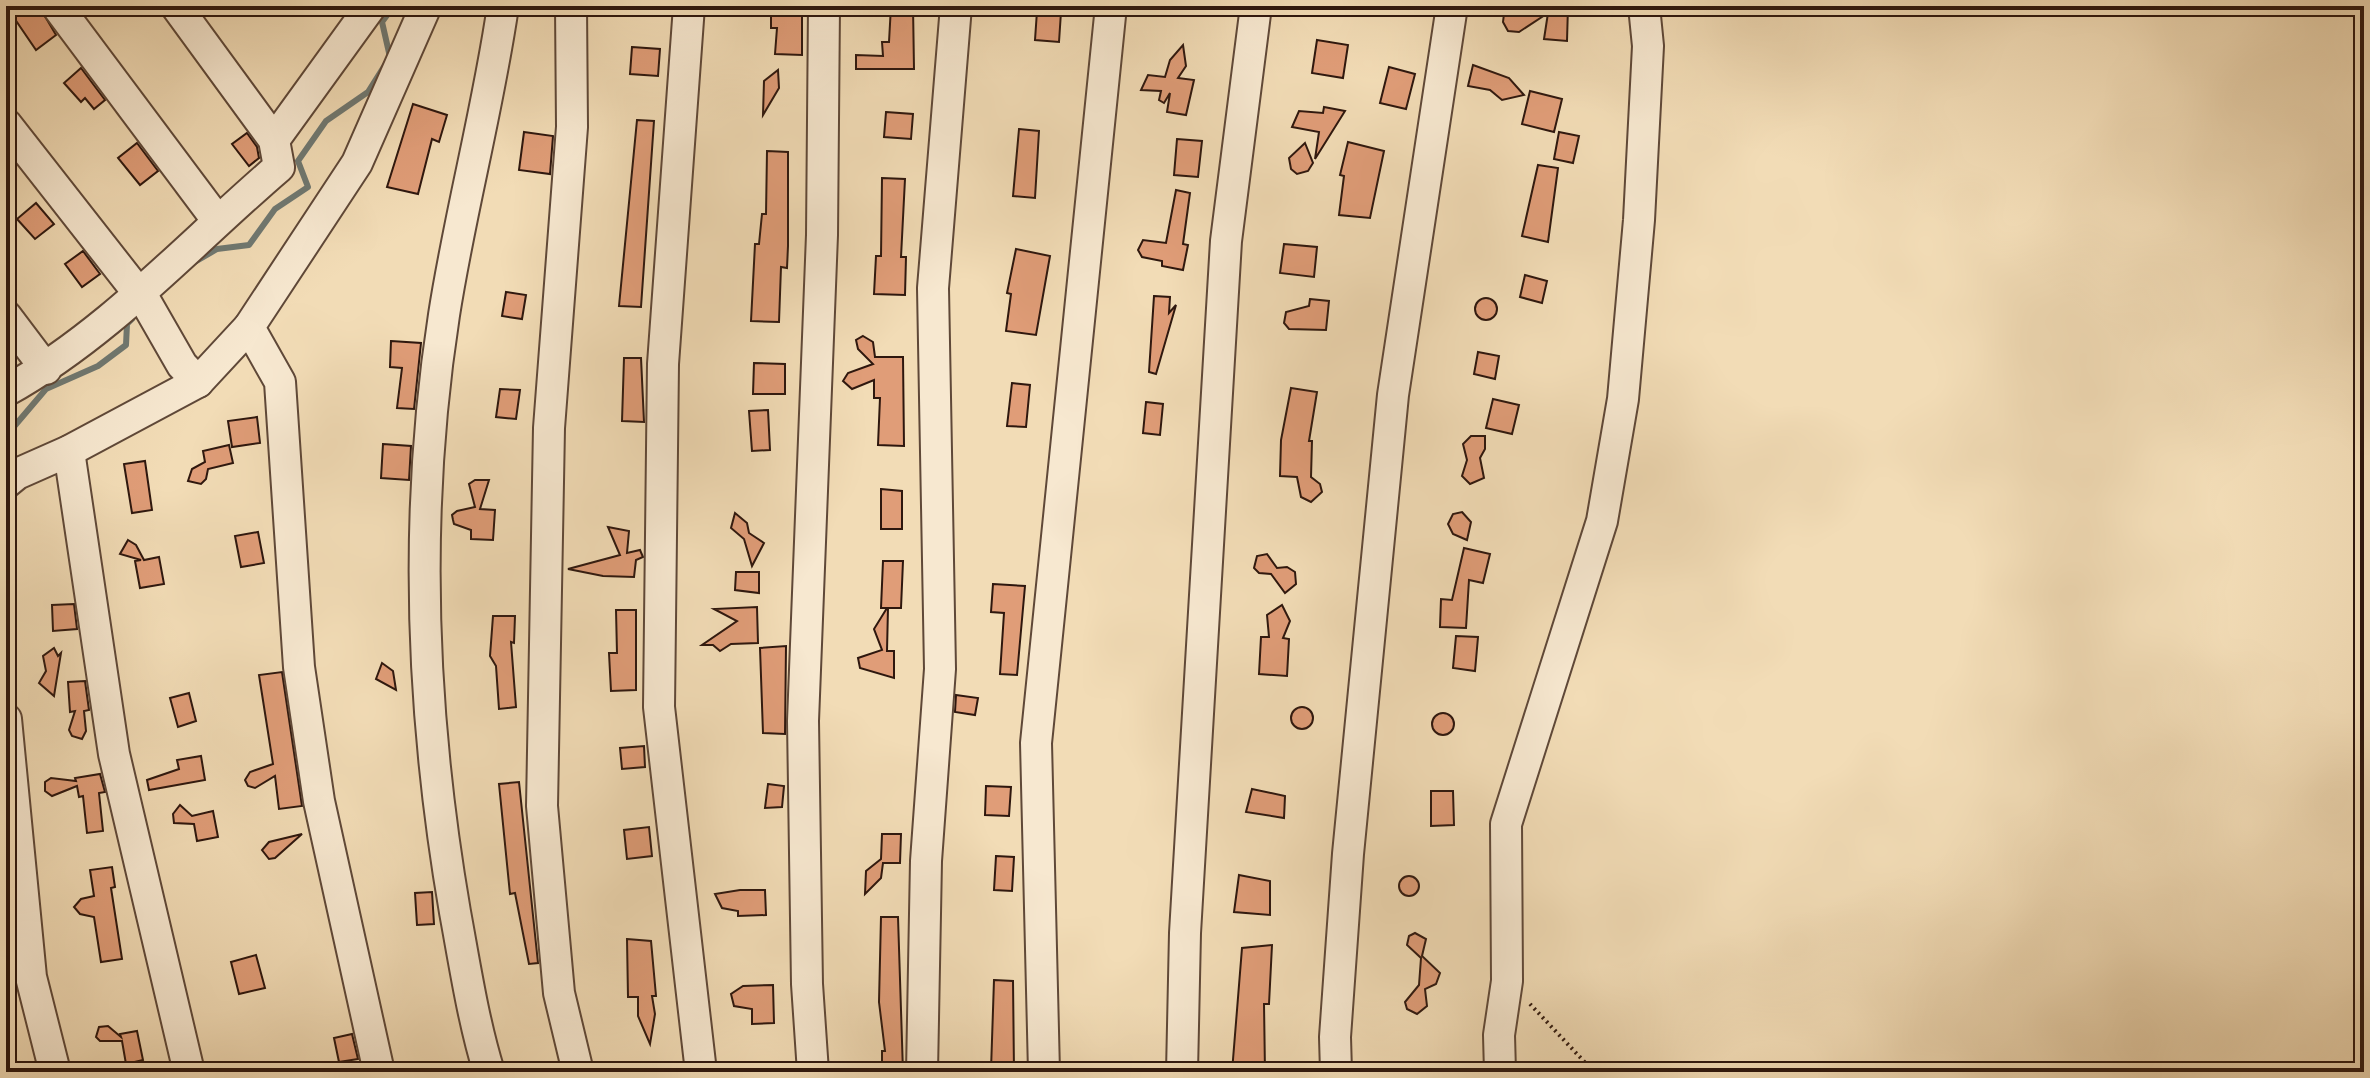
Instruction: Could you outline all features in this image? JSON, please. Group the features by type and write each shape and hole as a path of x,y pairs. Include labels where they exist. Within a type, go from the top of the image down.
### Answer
{"street":[{"path":"57,6 217,220"},
{"path":"6,391 46,369 139,296 217,220 279,167 274,140 176,6"},
{"path":"274,140 371,6"},
{"path":"6,483 17,474 69,451 198,382 249,327 357,163 426,6"},
{"path":"489,1072 476,1028 445,853 425,669 424,518 444,316 482,131 503,6"},
{"path":"571,6 572,127 549,428 542,806 559,993 578,1072"},
{"path":"689,6 663,364 659,707 701,1072"},
{"path":"813,1072 807,984 803,721 822,235 824,6"},
{"path":"922,1072 926,861 940,669 933,288 956,6"},
{"path":"1044,1072 1036,743 1111,6"},
{"path":"1182,1072 1186,918 1226,241 1256,6"},
{"path":"1336,1072 1335,1037 1348,854 1393,395 1452,6"},
{"path":"1500,1072 1499,1035 1507,981 1506,824 1602,521 1623,399 1639,220 1648,46 1644,6"},
{"path":"6,124 139,296 182,365 198,382"},
{"path":"6,316 46,369"},
{"path":"249,327 280,382 299,667 319,801 379,1072"},
{"path":"69,451 114,754 189,1072"},
{"path":"6,719 31,977 55,1072"},
{"path":"6,996 36,997"}],"path":[{"path":"1507,981 1594,1072"}],"building":[{"path":"6,6 39,6 56,35 36,50"},
{"path":"771,6 802,6 802,55 775,54 777,28 771,28"},
{"path":"891,6 913,6 914,69 856,69 856,55 883,56 882,42 889,42"},
{"path":"1505,6 1568,6 1567,41 1544,39 1548,13 1519,32 1508,31 1503,22"},
{"path":"1037,11 1061,12 1059,42 1035,40"},
{"path":"1317,40 1348,45 1343,78 1312,73"},
{"path":"1183,45 1186,66 1178,78 1194,80 1186,115 1167,112 1170,93 1164,103 1159,100 1161,91 1141,90 1148,75 1165,77 1170,60"},
{"path":"632,47 660,49 658,76 630,74"},
{"path":"1473,65 1509,78 1524,95 1502,100 1490,90 1468,86"},
{"path":"1389,67 1415,74 1406,109 1380,103"},
{"path":"81,68 105,100 94,109 85,98 81,102 64,83"},
{"path":"778,70 779,88 763,115 764,81"},
{"path":"1530,91 1562,99 1554,132 1522,124"},
{"path":"413,104 447,115 439,142 432,139 418,194 387,187"},
{"path":"1324,107 1345,111 1315,159 1319,132 1292,127 1299,111 1323,113"},
{"path":"886,112 913,114 911,139 884,137"},
{"path":"637,120 654,121 641,307 619,306"},
{"path":"1019,129 1039,131 1035,198 1013,196"},
{"path":"524,132 553,136 550,174 519,170"},
{"path":"1559,132 1579,136 1573,163 1554,159"},
{"path":"247,133 257,147 259,158 249,166 232,144"},
{"path":"1177,139 1202,141 1198,177 1174,175"},
{"path":"1348,142 1384,151 1370,218 1339,215 1344,176 1340,175"},
{"path":"137,143 158,171 140,185 118,158"},
{"path":"1305,143 1313,163 1308,171 1297,174 1291,169 1289,158"},
{"path":"767,151 788,152 787,268 781,267 779,322 751,321 755,244 759,244 762,214 766,214"},
{"path":"1538,165 1558,168 1548,242 1522,236"},
{"path":"882,178 905,179 901,257 906,257 905,295 874,294 876,256 881,256"},
{"path":"1176,190 1190,193 1183,244 1188,245 1183,270 1162,266 1162,261 1142,257 1138,250 1143,240 1166,243"},
{"path":"36,203 54,224 35,239 17,219"},
{"path":"1284,244 1317,247 1314,277 1280,273"},
{"path":"1016,249 1050,256 1036,335 1006,331 1011,294 1007,293"},
{"path":"83,251 100,274 82,287 65,264"},
{"path":"1525,275 1547,281 1542,303 1520,297"},
{"path":"506,292 526,295 522,319 502,316"},
{"path":"1154,296 1170,297 1169,313 1176,305 1156,374 1149,372"},
{"path":"1482,298 1490,298 1497,309 1490,320 1482,320 1475,313 1475,305"},
{"path":"1310,299 1329,301 1326,330 1289,329 1284,323 1286,312 1309,306"},
{"path":"863,336 873,342 875,357 903,357 904,446 878,445 880,398 874,398 874,380 852,389 843,381 848,373 873,364 858,349 856,340"},
{"path":"391,341 421,343 414,409 397,408 402,368 390,367"},
{"path":"1478,352 1499,356 1495,379 1474,374"},
{"path":"624,358 641,358 644,422 622,421"},
{"path":"754,363 785,364 785,394 753,394"},
{"path":"1012,383 1030,385 1026,427 1007,426"},
{"path":"1291,388 1317,392 1309,441 1312,441 1311,477 1320,484 1322,492 1311,502 1301,497 1297,477 1280,476 1281,440"},
{"path":"500,389 520,390 516,419 496,417"},
{"path":"1493,399 1519,405 1512,434 1486,428"},
{"path":"1146,402 1163,404 1160,435 1143,433"},
{"path":"768,410 770,450 752,451 749,411"},
{"path":"257,417 260,443 232,447 228,421"},
{"path":"1471,436 1485,436 1485,449 1480,458 1484,478 1470,484 1462,476 1467,460 1463,444"},
{"path":"383,444 411,446 409,480 381,478"},
{"path":"229,445 233,463 208,469 206,479 201,484 188,481 192,469 205,462 203,451"},
{"path":"145,461 152,510 132,513 124,464"},
{"path":"475,480 489,480 480,509 495,510 493,540 471,539 471,530 454,524 452,515 475,507 469,484"},
{"path":"881,489 902,491 902,529 881,529"},
{"path":"1462,512 1471,522 1467,540 1453,534 1448,524 1453,514"},
{"path":"735,513 747,523 749,533 764,543 752,566 744,539 731,528"},
{"path":"608,527 629,531 627,553 640,550 643,557 636,560 634,577 603,576 568,569 620,555"},
{"path":"258,532 264,563 241,567 235,536"},
{"path":"128,540 136,545 144,560 159,557 164,584 140,588 135,561 141,560 120,554"},
{"path":"1464,548 1490,554 1483,583 1469,580 1466,628 1440,627 1441,599 1452,600"},
{"path":"1267,554 1277,568 1287,567 1295,572 1296,584 1285,593 1271,574 1259,573 1254,568 1257,556"},
{"path":"883,561 903,561 901,608 888,608 887,651 894,651 894,678 860,668 858,658 882,650 874,629 887,608 881,608"},
{"path":"736,572 759,572 759,593 735,590"},
{"path":"993,584 1025,586 1017,675 1000,674 1004,613 991,612"},
{"path":"74,604 77,629 53,631 52,605"},
{"path":"1282,605 1290,621 1283,638 1289,639 1287,676 1259,674 1261,637 1269,637 1267,615"},
{"path":"757,607 758,643 731,644 720,651 713,645 702,645 737,621 714,609"},
{"path":"616,610 636,610 636,690 611,691 609,653 617,653"},
{"path":"493,616 515,616 514,643 511,642 516,707 499,709 496,666 490,656"},
{"path":"1456,636 1478,637 1475,671 1453,668"},
{"path":"786,646 785,734 763,733 760,648"},
{"path":"54,648 58,656 61,653 54,696 39,683 46,671 43,656"},
{"path":"382,663 393,671 396,690 376,679"},
{"path":"282,672 302,806 279,809 275,776 255,788 248,786 245,780 250,772 273,764 259,675"},
{"path":"85,681 89,710 84,711 86,731 82,739 72,736 69,730 75,711 70,712 68,682"},
{"path":"189,693 196,721 178,727 170,698"},
{"path":"956,695 978,698 975,715 955,712"},
{"path":"1298,707 1306,707 1313,718 1306,729 1298,729 1291,722 1291,714"},
{"path":"1439,713 1447,713 1454,724 1447,735 1439,735 1432,728 1432,720"},
{"path":"644,746 645,767 622,769 620,748"},
{"path":"201,756 205,780 149,790 147,780 179,769 177,760"},
{"path":"100,774 105,792 99,793 103,831 87,833 83,796 79,797 77,786 52,796 45,791 45,782 51,778 76,781 75,778"},
{"path":"519,782 538,963 529,964 515,893 510,894 499,784"},
{"path":"768,784 784,786 782,807 765,808"},
{"path":"986,786 1011,787 1009,816 985,815"},
{"path":"1252,789 1285,796 1284,818 1246,812"},
{"path":"1431,791 1453,791 1454,825 1431,826"},
{"path":"180,805 192,816 213,811 218,837 197,841 194,824 174,823 173,814"},
{"path":"649,827 652,856 627,859 624,830"},
{"path":"302,834 275,858 269,859 262,850 269,842"},
{"path":"882,834 901,834 900,863 883,863 881,878 865,894 866,871 881,859"},
{"path":"996,856 1014,857 1012,891 994,890"},
{"path":"112,867 115,887 111,888 122,959 101,962 94,917 80,914 74,907 81,899 94,896 90,870"},
{"path":"1239,875 1270,881 1270,915 1234,912"},
{"path":"1409,876 1416,879 1419,886 1416,893 1409,896 1402,893 1399,886 1402,879"},
{"path":"765,890 766,915 738,916 738,911 722,908 715,894"},
{"path":"432,892 434,924 417,925 415,893"},
{"path":"881,917 898,917 903,1072 882,1072 882,1051 885,1051 879,1002"},
{"path":"1415,933 1426,939 1422,956 1440,973 1436,984 1425,989 1427,1006 1417,1014 1407,1009 1405,1002 1419,985 1421,958 1407,945 1409,936"},
{"path":"627,939 651,941 656,996 652,996 655,1014 650,1044 638,1016 638,997 628,997"},
{"path":"1272,945 1269,1004 1264,1004 1265,1072 1232,1072 1242,948"},
{"path":"256,955 265,988 239,994 231,962"},
{"path":"994,980 1013,981 1014,1071 991,1070"},
{"path":"773,985 774,1023 752,1024 752,1009 734,1006 731,994 743,986"},
{"path":"108,1026 121,1037 120,1034 137,1031 143,1060 126,1064 122,1041 100,1041 96,1037 99,1027"},
{"path":"352,1034 358,1059 339,1062 334,1038"}],"waterway":[{"path":"193,263 217,249 249,245 275,209 308,187 298,161 326,121 368,92 390,57 382,22 394,6"},
{"path":"6,436 46,389 98,366 126,345 127,324 132,319"}]}
